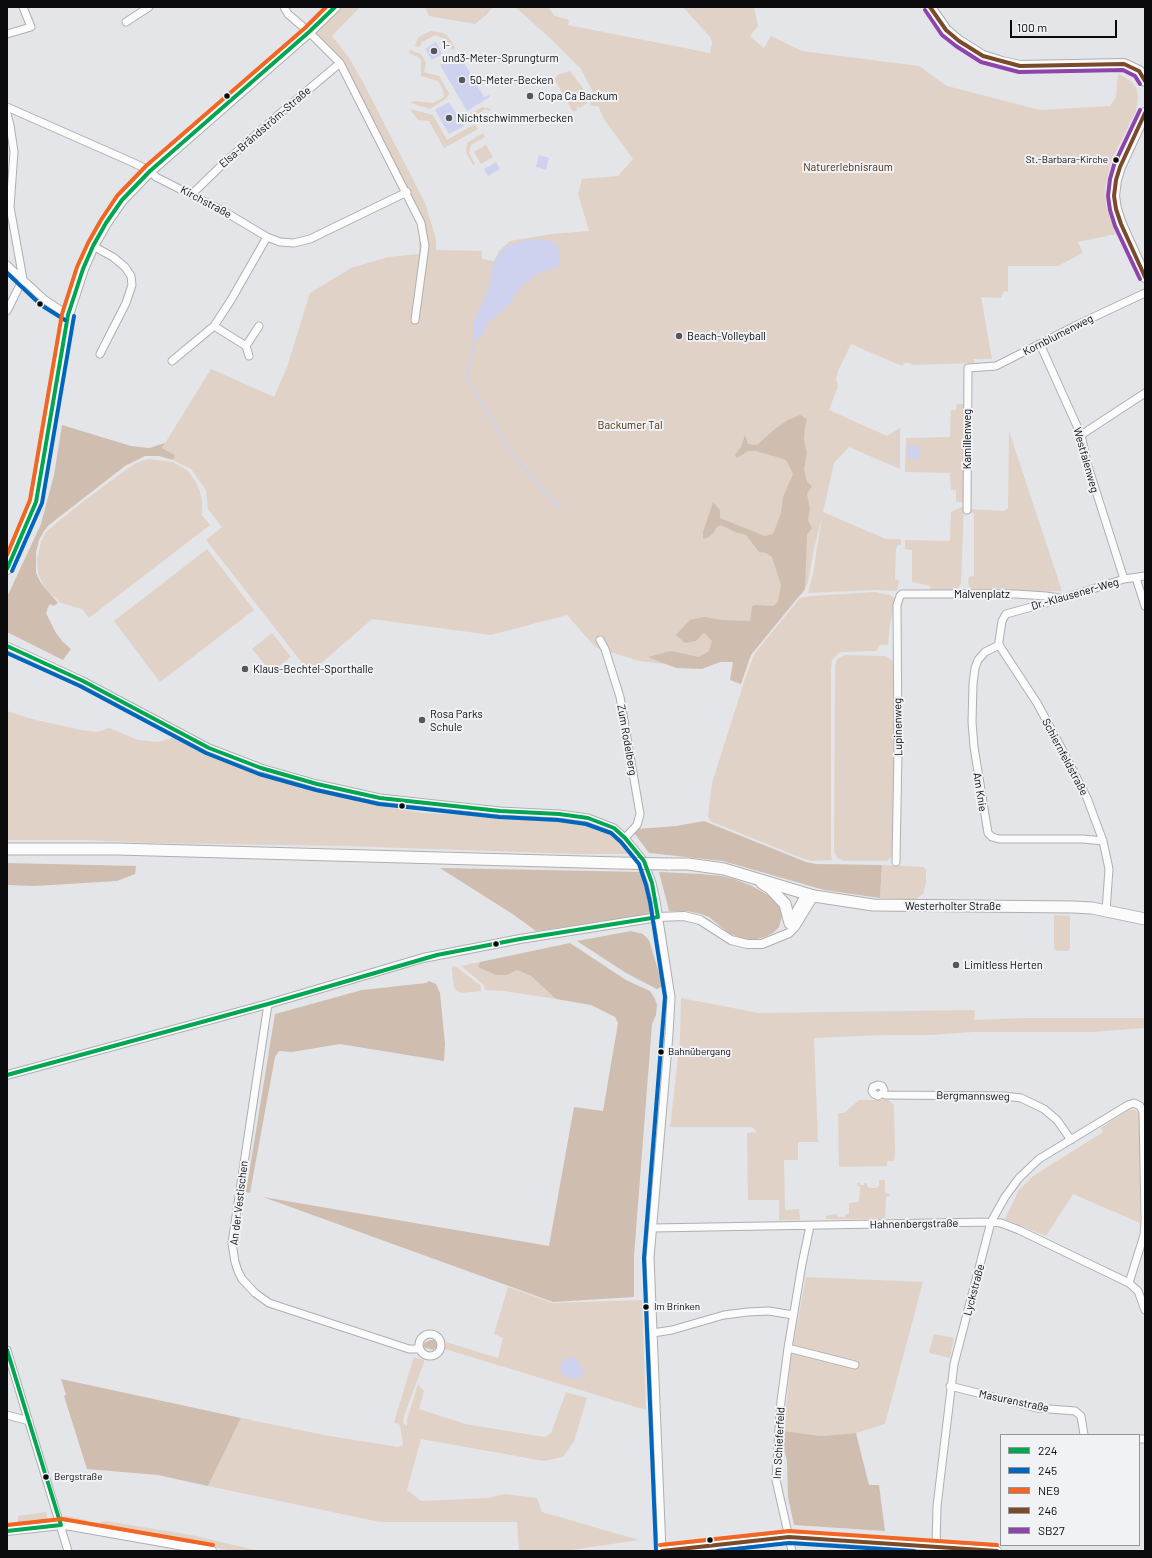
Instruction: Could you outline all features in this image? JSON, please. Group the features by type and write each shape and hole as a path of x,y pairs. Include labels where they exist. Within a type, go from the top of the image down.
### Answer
{"main road":[{"path":"7,569 36,502 39,490 68,315 81,275 93,246 106,222 122,200 150,171 309,32 335,7"},
{"path":"930,7 946,30 959,41 983,56 1020,66 1124,64 1139,71 1145,81"},
{"path":"1145,113 1120,167 1116,180 1114,196 1116,209 1121,224 1145,277"},
{"path":"7,849 117,849 688,864 724,869 751,876 770,888 785,904 790,923"},
{"name":"Westerholter Straße","path":"751,876 810,895 873,905 1053,906 1092,908 1145,919"}],"street":[{"path":"7,34 31,27 23,7"},
{"path":"126,22 148,7"},
{"path":"284,7 288,14 309,32 340,63 407,192 421,223 425,246 415,320"},
{"name":"Elsa-Brändström-Straße","path":"192,194 224,162 340,63"},
{"name":"Kirchstraße","path":"7,107 134,163 150,171 156,177 192,194 267,237 280,242 294,243 310,239 407,192"},
{"path":"7,114 14,152 10,207 23,279 7,311"},
{"path":"172,361 214,326 231,300 267,237"},
{"path":"93,246 113,257 125,267 131,276 132,285 126,303 100,354"},
{"path":"7,265 46,300 68,315"},
{"name":"Kornblumenweg","path":"968,368 996,366 1145,293"},
{"path":"214,326 246,346 249,356"},
{"path":"246,346 259,326"},
{"name":"Westfalenweg","path":"1040,344 1081,435 1087,463 1124,579"},
{"name":"Kamillenweg","path":"966,510 968,368"},
{"path":"1081,435 1145,393"},
{"name":"Dr.-Klausener-Weg","path":"999,645 1002,621 1006,614 1061,599 1124,579 1145,576"},
{"path":"1136,578 1145,606"},
{"name":"Malvenplatz","path":"902,594 1016,594 1046,596 1061,599"},
{"name":"Lupinenweg","path":"896,862 898,750 897,605 898,598 902,594"},
{"name":"Zum Rodelberg","path":"600,640 605,649 620,697 640,814 637,825 625,838"},
{"name":"Schiernfeldstraße","path":"999,645 1037,703 1087,798 1103,841 1109,869 1106,911"},
{"name":"Am Knie","path":"999,645 985,652 978,660 974,673 973,684 972,722 974,747 988,833 992,837 999,838 1084,839 1103,841"},
{"path":"7,646 83,681 209,748 261,768 317,784 380,798 500,811 559,814 588,818 614,828 625,838 644,861 652,883 671,992 671,1012 650,1258 661,1551 789,1537 996,1551"},
{"path":"782,937 810,895"},
{"path":"7,1075 268,1004 437,955 520,939 658,917 684,916 700,920 731,940 747,944 762,944 782,937 795,927 810,895"},
{"name":"An der Vestischen","path":"268,1004 232,1243 238,1271 242,1279 255,1293 269,1303 409,1349 420,1349"},
{"name":"Bergmannsweg","path":"883,1093 886,1095 1004,1096 1022,1098 1044,1109 1057,1120 1071,1140"},
{"name":"Lyckstraße","path":"936,1546 937,1506 950,1386 954,1364 991,1222 1005,1197 1019,1178 1039,1160 1128,1105 1134,1103 1140,1106 1143,1112 1145,1219"},
{"path":"1129,1283 1144,1235 1145,1219"},
{"name":"Hahnenbergstraße","path":"653,1228 1001,1223 1019,1230 1129,1283 1138,1291 1145,1310"},
{"name":"Im Schieferfeld","path":"792,1551 776,1480 781,1402 788,1348 810,1226"},
{"path":"652,1333 672,1330 724,1315 769,1311 793,1315"},
{"path":"788,1348 855,1365"},
{"path":"7,1350 68,1551"},
{"name":"Masurenstraße","path":"950,1386 1036,1408 1075,1411 1081,1416 1084,1434"},
{"path":"7,1416 29,1421"},
{"path":"7,1531 61,1525 212,1551"}],"green space":[{"name":"Backumer Tal","path":"335,7 360,7 332,36 349,58 364,84 425,203 436,239 436,250 482,251 482,259 494,261 499,251 510,241 552,234 589,231 578,194 582,179 618,176 633,159 604,119 598,106 591,106 590,102 594,94 581,69 550,38 515,7 548,7 555,16 569,20 568,25 710,53 712,43 711,38 683,7 754,7 758,26 750,36 764,48 771,36 802,51 919,66 947,86 1040,110 1110,106 1116,97 1118,74 1121,75 1133,83 1137,90 1138,97 1136,111 1111,161 1105,189 1106,206 1116,234 1078,242 1083,253 1058,266 1008,266 1008,292 1004,291 1001,298 981,297 992,359 974,359 974,363 914,365 904,363 902,366 851,344 838,371 836,379 838,386 829,410 887,436 900,428 900,469 849,447 834,463 823,512 886,539 901,539 901,545 898,545 896,549 895,579 899,581 897,590 808,593 813,574 822,516 808,582 803,593 720,662 698,668 639,661 595,647 567,615 491,635 372,619 310,673 206,540 222,527 208,509 206,490 191,469 173,460 175,455 162,448 211,369 274,397 287,367 310,293 351,268 388,257 419,254 419,227 345,73 309,32"},
{"path":"425,7 493,7 475,24 429,16"},
{"path":"431,31 443,33 448,36 455,48 452,50 446,39 435,35 421,43 422,45 418,47 415,46 418,38"},
{"path":"410,50 421,54 426,63 424,72 439,76 449,93 447,98 430,109 411,102 433,103 444,97 443,90 438,81 421,76 421,60 409,53"},
{"path":"570,71 582,87 588,103 579,108 577,106 577,110 573,112 555,80 557,75"},
{"path":"482,107 491,109 490,111 485,109 478,116 467,123 462,115 464,114 466,116"},
{"path":"410,109 433,115 447,140 475,124 478,129 444,148 429,121 418,120"},
{"path":"483,133 485,137 471,145 469,153 475,164 473,165 466,152 467,143"},
{"path":"486,145 493,157 481,164 474,152"},
{"path":"957,404 964,404 964,502 956,502 956,490 951,490 950,473 905,472 906,438 950,437 951,410 956,410"},
{"path":"1009,431 1062,591 976,592 970,589 968,582 969,577 974,576 974,513 969,513 968,509 1004,511 1008,508"},
{"path":"149,459 173,462 188,471 196,482 200,492 202,501 202,515 210,525 89,618 82,609 61,603 42,583 38,573 37,559 41,542 46,532 81,503 131,466"},
{"path":"964,506 961,583 958,590 931,591 930,586 912,582 912,550 905,549 905,540 950,541 951,512"},
{"path":"207,549 254,610 160,682 114,621"},
{"path":"875,592 890,595 894,598 894,608 890,624 888,645 879,645 877,651 840,652 832,660 832,860 812,861 804,859 710,821 708,816 712,783 746,676 755,653 800,598"},
{"path":"272,633 291,657 271,672 252,649"},
{"path":"845,655 885,656 894,663 893,855 887,861 845,861 837,858 834,851 835,666 837,659"},
{"path":"7,711 32,719 81,730 97,732 109,728 138,740 158,742 175,737 244,768 368,804 425,813 559,820 581,823 605,831 616,839 629,854 578,854 345,846 154,843 84,840 7,840"},
{"path":"882,865 924,867 926,870 926,883 923,894 915,900 880,898"},
{"path":"1054,915 1070,916 1070,949 1068,951 1057,951 1054,949"},
{"path":"480,962 478,967 507,975 517,970 531,976 556,999 504,991 485,990 484,985 461,966"},
{"path":"455,966 480,985 481,991 462,993 457,991 454,987 452,971 452,967"},
{"path":"681,998 759,1013 975,1010 974,1020 1023,1018 1145,1018 1145,1028 1091,1032 973,1032 930,1035 814,1038 818,1142 798,1142 798,1160 784,1160 785,1210 799,1209 800,1220 779,1220 779,1200 748,1200 747,1133 757,1132 752,1127 670,1127 680,1039"},
{"path":"859,1100 888,1100 894,1105 895,1153 894,1161 887,1161 887,1166 839,1167 838,1113 844,1113"},
{"path":"1128,1110 1135,1110 1140,1115 1140,1223 1073,1194 1046,1236 1005,1219 1019,1190 1033,1176 1103,1132 1101,1128"},
{"path":"879,1180 885,1180 885,1193 889,1194 890,1196 886,1197 885,1219 826,1219 826,1216 829,1215 837,1214 837,1217 845,1217 845,1214 849,1214 849,1203 859,1202 860,1187 857,1183 864,1185 864,1183 867,1183 869,1188 876,1188 879,1186"},
{"path":"806,1277 923,1282 885,1424 856,1433 821,1436 784,1431 791,1357"},
{"path":"508,1287 553,1303 642,1300 646,1410 445,1349 446,1342 498,1358 503,1338 494,1334"},
{"path":"934,1334 954,1338 950,1358 929,1353"},
{"path":"414,1357 424,1360 424,1362 404,1416 403,1423 407,1426 407,1420 418,1384 424,1391 419,1409 465,1424 545,1437 551,1433 566,1392 587,1398 574,1441 563,1457 544,1461 421,1439 407,1490 421,1501 488,1498 505,1494 537,1498 542,1512 639,1540 565,1551 519,1551 517,1522 380,1522 208,1486 241,1418 324,1435 398,1447 403,1445 400,1425 394,1422"},
{"path":"46,1512 48,1522 28,1525 26,1523 18,1523 18,1516"},
{"path":"66,1516 87,1520 87,1522 64,1522 61,1517"},
{"path":"106,1521 191,1535 259,1551 230,1551 192,1542 120,1531 101,1524 101,1522"}],"shaded area":[{"path":"800,415 807,419 804,440 807,453 804,469 807,482 812,486 807,494 810,509 808,520 812,528 807,535 805,589 751,655 741,684 730,680 733,662 720,662 702,669 676,668 648,657 671,651 699,657 709,651 712,641 704,633 696,641 685,643 676,635 690,620 704,617 722,620 750,621 752,606 773,606 778,602 781,585 772,557 766,553 759,552 746,535 735,532 721,525 717,527 709,537 703,539 703,532 713,502 720,510 720,518 765,536 773,534 781,513 783,497 793,474 786,460 777,457 756,451 748,451 737,458 735,455 741,447 745,435 748,444 757,445 775,429 788,420"},
{"path":"62,425 131,446 149,448 165,443 162,448 175,455 173,460 159,456 145,456 125,466 49,525 39,540 36,552 36,573 41,583 58,603 53,606 51,604 49,605 46,613 56,633 71,649 63,660 7,632 7,597 41,524 54,475"},
{"path":"704,821 806,862 816,864 882,865 880,898 824,890 723,861 649,853 635,834 637,829 676,826"},
{"path":"7,863 136,866 135,874 117,881 35,886 7,885"},
{"path":"440,868 643,872 650,911 648,914 637,917 536,931 514,915"},
{"path":"659,872 721,876 752,886 775,899 780,906 782,916 779,927 773,933 765,937 753,940 743,939 729,933 709,917 686,911 669,911"},
{"path":"631,931 643,934 649,940 663,986 657,989 626,973 577,941"},
{"path":"570,943 626,980 650,991 657,1005 656,1015 652,1024 634,1256 634,1297 553,1302 263,1197 549,1246 574,1107 603,1111 618,1023 615,1017 591,1005 556,999 531,976 517,970 507,975 496,975 478,967 480,962"},
{"path":"429,981 436,984 440,993 445,1044 444,1061 340,1044 292,1052 279,1051 275,1057 250,1193 246,1192 275,1014 362,990 426,983"},
{"path":"434,1340 437,1343 437,1347 433,1350 423,1347 424,1343"},
{"path":"61,1379 241,1418 208,1486 158,1475 87,1469 64,1396 66,1395"},
{"path":"784,1431 821,1436 856,1433 869,1485 879,1485 885,1531 794,1525 788,1497 787,1461 783,1444"}],"water":[{"name":"1- und3-Meter-Sprungturm","path":"436,42 442,54 432,60 425,49"},
{"name":"50-Meter-Becken","path":"459,54 484,97 489,95 490,97 467,111 440,65"},
{"name":"Nichtschwimmerbecken","path":"449,102 464,126 449,134 435,110"},
{"path":"539,155 549,158 546,170 536,167"},
{"path":"496,162 500,169 488,176 484,169"},
{"path":"545,239 558,244 560,263 558,266 533,276 530,281 525,283 503,311 487,324 483,334 473,344 474,321 490,285 492,267 504,247 527,240"},
{"path":"907,446 920,446 919,459 907,458"},
{"path":"573,1357 583,1370 582,1376 576,1379 567,1378 561,1372 560,1367 564,1359"}],"waterway":[{"path":"473,344 472,355 466,377 512,453 532,478 561,509"}],"transit line":[{"name":"NE9","path":"7,555 30,500 62,314 77,267 101,220 117,196 146,166 305,28 326,7"},
{"name":"224","path":"7,569 36,502 68,315 83,269 93,246 106,223 122,200 150,171 309,32 335,7"},
{"name":"246","path":"930,7 946,30 959,41 983,56 1020,66 1124,64 1139,71 1145,81"},
{"name":"SB27","path":"925,10 942,35 981,62 1019,72 1123,70 1135,76 1140,84"},
{"name":"SB27","path":"1140,110 1114,165 1110,179 1108,196 1110,210 1115,226 1140,279"},
{"name":"246","path":"1145,113 1120,167 1116,180 1114,196 1116,209 1121,224 1145,277"},
{"name":"245","path":"7,273 41,305 65,320"},
{"name":"245","path":"12,571 42,503 74,316"},
{"name":"224","path":"7,646 83,681 209,748 261,768 317,784 380,798 500,811 559,814 588,818 614,828 625,838 644,861 652,883 658,917"},
{"name":"245","path":"7,653 80,686 206,753 259,774 316,790 379,804 499,817 558,820 586,824 611,833 621,842 639,864 650,902 665,997 644,1258 656,1551"},
{"name":"224","path":"7,1075 268,1004 437,955 520,939 658,917"},
{"name":"224","path":"7,1350 61,1525"},
{"name":"NE9","path":"7,1525 62,1519 213,1545"},
{"name":"224","path":"7,1531 61,1525"},
{"name":"NE9","path":"660,1545 789,1531 997,1545"},
{"name":"246","path":"662,1551 789,1537 997,1551"},
{"name":"245","path":"717,1551 789,1543 914,1551"}],"place":[{"name":"1- und3-Meter-Sprungturm","path":"434,51"},
{"name":"50-Meter-Becken","path":"462,80"},
{"name":"Copa Ca Backum","path":"530,96"},
{"name":"Nichtschwimmerbecken","path":"449,118"},
{"name":"St.-Barbara-Kirche","path":"1116,160"},
{"name":"Beach-Volleyball","path":"679,336"},
{"name":"Klaus-Bechtel-Sporthalle","path":"245,669"},
{"name":"Rosa Parks Schule","path":"422,720"},
{"name":"Limitless Herten","path":"956,965"},
{"name":"Bahnübergang","path":"661,1052"},
{"name":"Im Brinken","path":"646,1307"},
{"name":"Bergstraße","path":"46,1477"}],"park label":[{"name":"Naturerlebnisraum","path":"848,167"}]}
